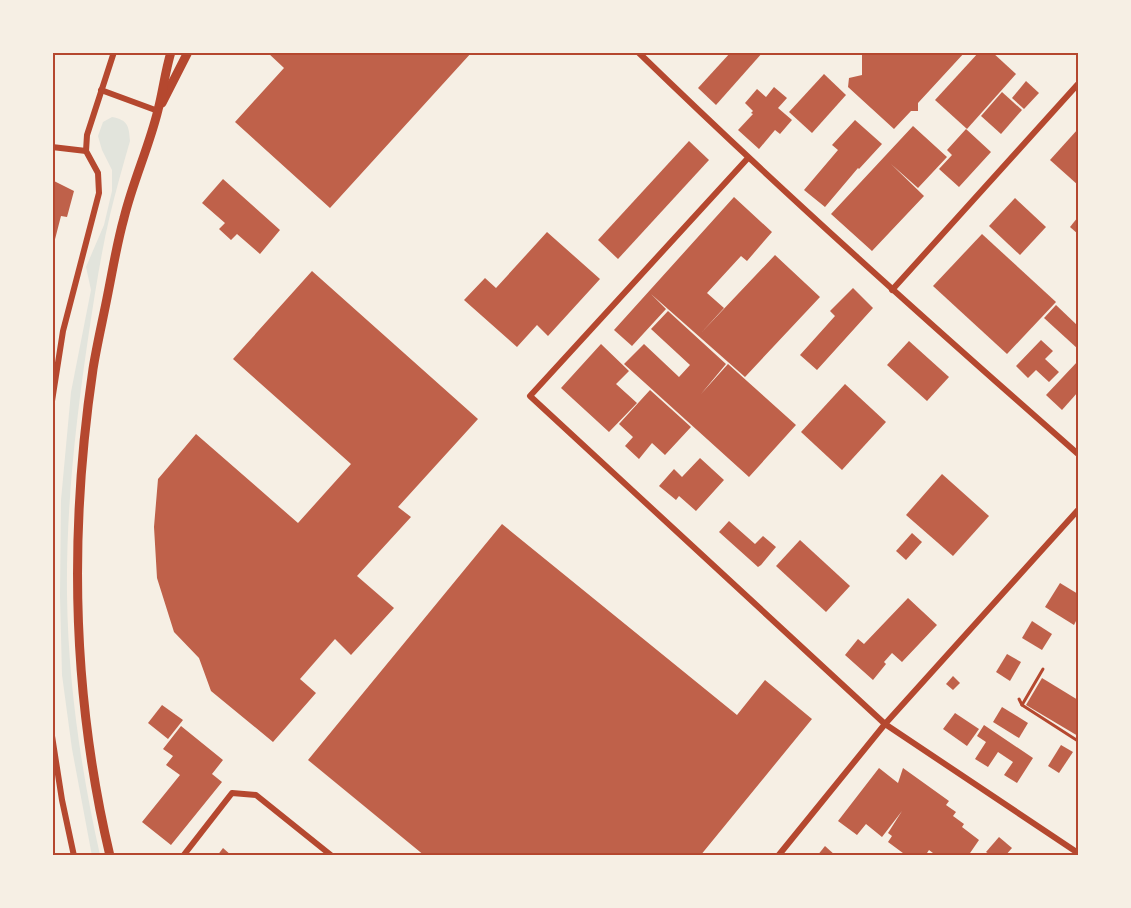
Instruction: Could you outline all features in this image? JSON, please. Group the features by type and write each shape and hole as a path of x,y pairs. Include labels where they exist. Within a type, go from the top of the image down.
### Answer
{"main road":[{"path":"110,855 91,757 81,675 77,595 79,501 93,368 124,218 158,111 164,75 171,52"},
{"path":"158,111 188,52"}],"street":[{"path":"52,401 63,331 99,193 98,172 86,151 87,135 114,52"},
{"path":"638,52 748,158 892,290 1078,454"},
{"path":"892,290 1078,84"},
{"path":"101,90 158,111"},
{"path":"52,147 86,151"},
{"path":"748,158 530,396 885,724 1078,853"},
{"path":"778,855 885,724 1078,510"},
{"path":"52,736 62,800 74,855"},
{"path":"183,855 232,793 256,795 332,855"}],"path":[{"path":"1022,705 1043,669"},
{"path":"1019,699 1022,705 1078,741"}],"shaded area":[{"path":"112,117 127,124 130,141 107,229 89,332 73,463 67,561 68,627 73,693 81,758 100,855 92,856 72,749 62,675 61,500 71,392 91,290 86,267 104,225 112,191 112,170 98,136 103,122"}],"building":[{"path":"267,52 472,52 330,208 235,122 284,68"},
{"path":"731,52 763,52 716,105 698,88"},
{"path":"883,52 965,52 918,103 918,111 911,111 894,129 848,87 849,78 862,75 862,53 883,54"},
{"path":"979,52 992,52 1016,74 967,129 935,100"},
{"path":"824,74 846,95 812,133 789,112"},
{"path":"1026,81 1039,93 1024,109 1012,98"},
{"path":"774,87 787,98 778,108 792,120 780,134 775,130 759,149 738,130 753,114 745,103 757,89 766,97"},
{"path":"1002,92 1022,110 1001,134 981,116"},
{"path":"855,120 882,144 825,207 804,190 838,150 832,145"},
{"path":"913,126 947,157 918,188 891,164 924,196 872,251 831,214"},
{"path":"966,129 991,152 959,187 939,169 952,155 947,150"},
{"path":"1078,129 1078,185 1050,160"},
{"path":"689,141 709,160 618,259 598,240"},
{"path":"223,179 280,230 260,254 237,234 231,240 219,229 225,223 202,203"},
{"path":"52,180 74,191 67,217 61,216 53,247"},
{"path":"734,197 772,232 747,261 741,256 707,293 724,308 701,333 775,255 820,297 745,377 651,294 666,309 632,346 614,330"},
{"path":"1015,198 1046,227 1020,255 989,226"},
{"path":"1078,217 1078,234 1070,227"},
{"path":"547,232 600,279 548,336 537,325 517,347 464,300 485,278 496,288"},
{"path":"982,234 1056,302 1007,354 933,286"},
{"path":"312,271 478,419 398,507 411,517 357,576 394,608 351,655 335,639 300,679 316,693 273,742 211,691 199,658 174,632 157,578 154,527 158,479 196,434 298,523 351,464 233,359"},
{"path":"853,288 873,308 817,370 800,355 835,316 830,311"},
{"path":"1056,305 1078,326 1078,349 1044,318"},
{"path":"668,311 726,364 701,394 728,364 796,425 749,477 624,364 644,344 679,377 690,365 651,329"},
{"path":"1041,340 1053,351 1045,359 1059,372 1049,382 1036,370 1028,378 1016,366"},
{"path":"909,341 949,377 927,401 887,365"},
{"path":"601,344 629,371 616,384 637,403 609,432 561,388"},
{"path":"1078,361 1078,392 1062,410 1046,395"},
{"path":"845,384 886,422 842,470 801,432"},
{"path":"650,390 691,427 665,455 652,443 639,459 625,446 633,437 619,424"},
{"path":"700,458 724,480 696,511 679,496 676,500 659,486 674,469 682,477"},
{"path":"942,474 989,516 953,556 906,515"},
{"path":"729,521 755,544 763,536 776,547 761,565 758,567 719,532"},
{"path":"502,524 737,715 765,680 812,719 700,856 425,856 308,760"},
{"path":"912,533 922,542 906,560 896,551"},
{"path":"800,540 850,586 826,612 776,566"},
{"path":"1060,583 1078,594 1078,617 1074,625 1045,607"},
{"path":"908,598 937,625 902,662 892,653 873,680 845,655 858,639 864,644"},
{"path":"1032,621 1052,634 1042,650 1022,638"},
{"path":"1007,654 1021,662 1010,681 996,672"},
{"path":"953,676 960,683 953,690 946,684"},
{"path":"1042,678 1078,700 1078,736 1026,705"},
{"path":"162,705 183,720 168,739 148,723"},
{"path":"1002,707 1028,723 1019,738 993,722"},
{"path":"955,713 979,729 967,746 943,729"},
{"path":"984,725 1033,758 1017,783 1004,775 1013,762 998,752 988,767 975,759 986,742 977,736"},
{"path":"181,726 223,760 212,774 222,782 171,845 142,822 180,775 166,765 173,756 163,749"},
{"path":"1061,745 1073,752 1059,773 1048,766"},
{"path":"879,768 898,783 903,768 949,801 946,805 956,812 953,816 964,824 962,827 979,840 968,856 937,856 929,850 925,856 907,856 888,842 892,836 888,833 902,811 882,837 866,824 857,835 838,821"},
{"path":"999,837 1012,848 1005,856 992,856 986,852"},
{"path":"825,846 836,856 817,856"},
{"path":"223,848 232,856 217,856"}]}
